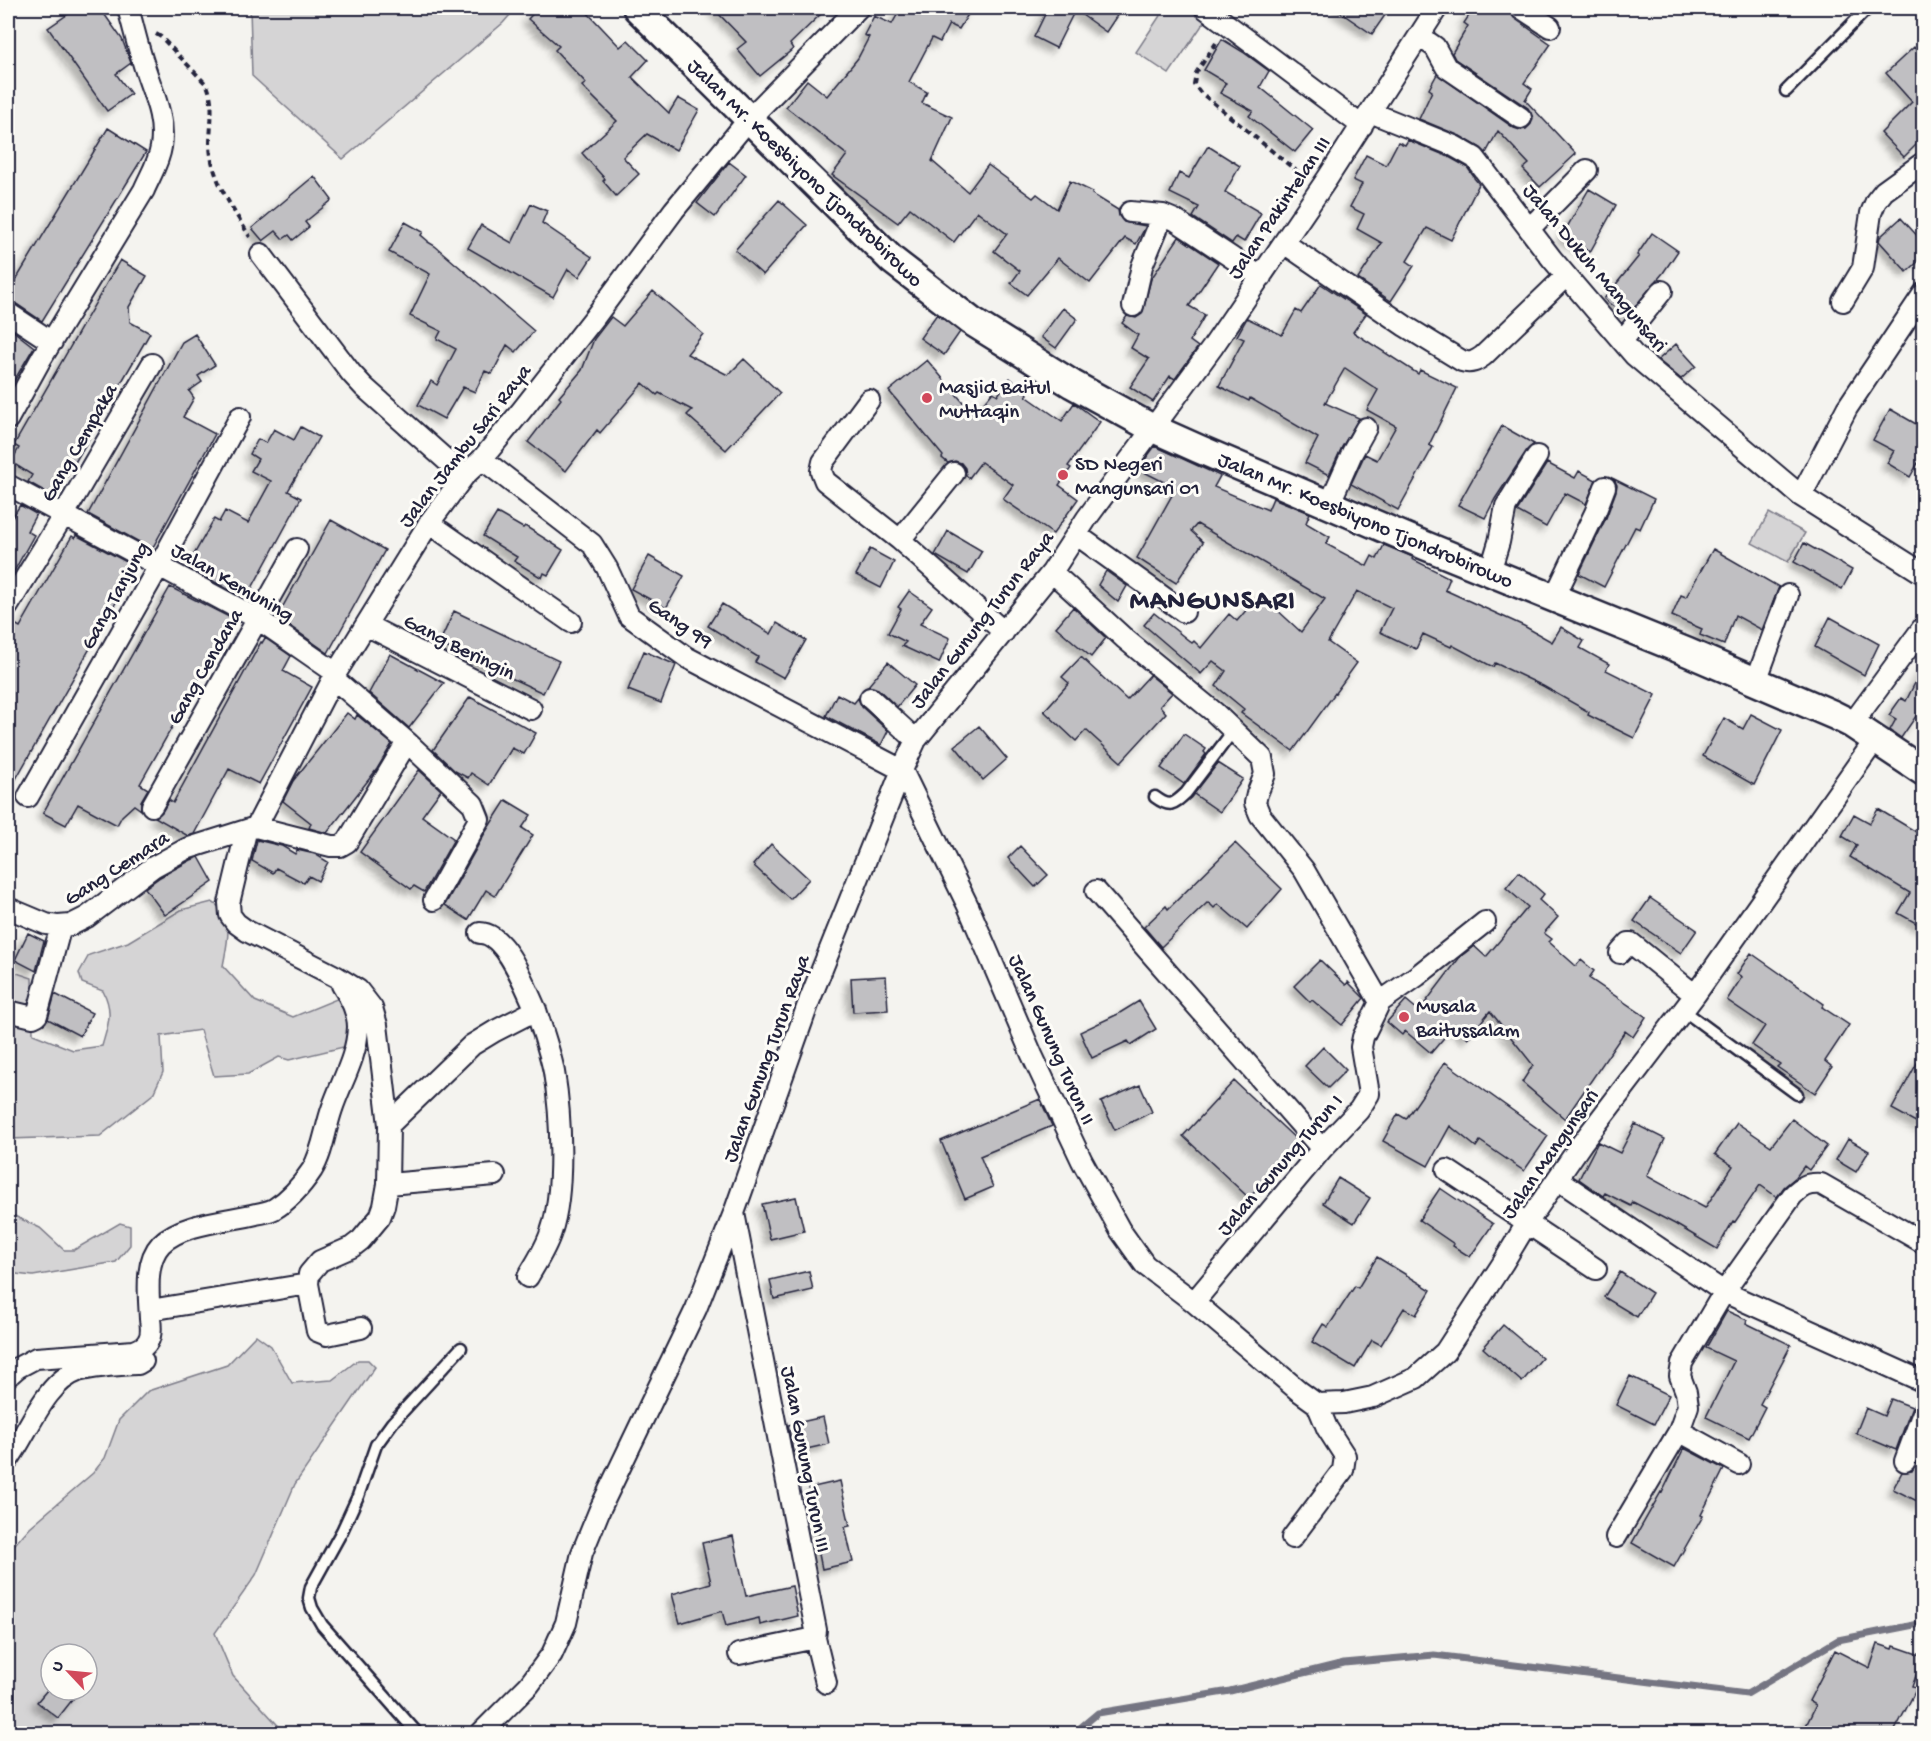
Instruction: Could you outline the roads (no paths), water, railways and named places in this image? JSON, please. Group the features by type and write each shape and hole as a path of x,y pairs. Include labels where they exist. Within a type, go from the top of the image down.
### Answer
{"main road":[{"name":"Jalan Mr. Koesbiyono Tjondrobirowo","path":"647,11 749,119 892,260 971,321 1062,378 1152,428 1329,505 1834,715 1852,724 1923,772"}],"street":[{"path":"8,419 144,190 161,149 163,132 161,113 143,63 128,8"},
{"path":"749,119 858,8"},
{"name":"Jalan Dukuh Mangunsari","path":"1205,8 1366,119 1454,146 1475,158 1566,276 1634,355 1801,496 1923,574"},
{"name":"Jalan Pakintelan III","path":"1152,428 1212,348 1261,277 1437,8"},
{"path":"1521,8 1550,27"},
{"path":"1419,36 1435,47 1446,67 1521,118"},
{"name":"Jalan Jambu Sari Raya","path":"337,977 247,931 230,915 229,903 251,829 335,676 429,523 464,476 482,459 595,317 674,210 749,119"},
{"path":"1843,301 1863,268 1871,213 1876,201 1884,191 1923,162"},
{"path":"1529,229 1587,170"},
{"path":"1130,212 1163,215 1175,220 1261,277"},
{"path":"1133,306 1142,266 1163,215"},
{"path":"1284,243 1406,326 1468,363 1475,362 1483,356 1566,276"},
{"path":"261,254 351,373 464,476"},
{"path":"1622,341 1662,291"},
{"path":"1801,496 1847,408 1923,293"},
{"path":"8,313 52,342"},
{"name":"Gang Cempaka","path":"8,606 152,364"},
{"path":"869,400 823,462 821,471 825,481 900,540 1004,632"},
{"name":"Gang Tanjung","path":"28,797 159,566 240,417"},
{"name":"Jalan Gunung Turun Raya","path":"480,1734 529,1685 552,1654 566,1623 582,1553 595,1520 696,1310 734,1213 810,999 916,740 1052,572 1152,428"},
{"path":"1329,505 1365,428"},
{"path":"1490,572 1506,506 1538,456"},
{"name":"Gang 99","path":"482,459 592,544 607,568 629,616 686,657 902,770"},
{"path":"900,540 954,473"},
{"name":"Jalan Kemuning","path":"8,485 258,620 335,676"},
{"path":"1554,598 1605,487"},
{"path":"429,523 572,622"},
{"path":"1077,535 1184,612"},
{"name":"Gang Cendana","path":"152,806 297,549"},
{"path":"1052,572 1124,638 1214,712 1262,758 1265,774 1256,803 1260,815 1304,870 1380,1002 1485,922"},
{"path":"1756,681 1788,595"},
{"name":"Gang Beringin","path":"366,625 531,709"},
{"path":"1852,724 1923,626"},
{"path":"335,676 473,804 479,819 434,900"},
{"path":"870,698 916,740"},
{"name":"Jalan Mangunsari","path":"1317,1404 1373,1397 1416,1378 1445,1352 1527,1223 1582,1143 1689,1003 1875,740"},
{"path":"251,829 340,846 347,842 406,742"},
{"name":"Jalan Gunung Turun II","path":"902,770 968,906 1032,1055 1082,1161 1120,1230 1145,1265 1194,1302"},
{"name":"Gang Cemara","path":"8,908 46,924 71,925 87,917 153,867 186,849 251,829"},
{"path":"1096,891 1322,1149"},
{"path":"8,1011 37,1016 61,926"},
{"path":"480,933 494,936 501,943 521,978 536,1010 553,1070 557,1097 560,1173 558,1200 551,1234 528,1277"},
{"path":"1620,953 1631,943 1689,1003"},
{"path":"337,977 358,990 372,1008 378,1025 389,1125 388,1184 384,1206 374,1225 352,1247 315,1265 309,1274 308,1284 317,1331 327,1335 361,1328"},
{"path":"8,1460 43,1403 60,1381 80,1371 138,1364 147,1356 151,1331 149,1272 151,1261 161,1244 172,1236 197,1226 271,1210 289,1197 312,1169 353,1058 357,1040 356,1013 350,997 337,977"},
{"name":"Jalan Gunung Turun I","path":"1194,1302 1322,1149 1359,1110 1368,1094 1362,1047 1363,1037 1380,1002"},
{"path":"389,1125 472,1045 536,1010"},
{"path":"1447,1170 1596,1269"},
{"path":"388,1184 495,1175"},
{"path":"1557,1179 1724,1292 1923,1382"},
{"path":"1616,1537 1678,1431 1688,1406 1680,1376 1682,1363 1724,1292 1792,1196 1802,1186 1811,1183 1821,1184 1923,1243"},
{"name":"Jalan Gunung Turun III","path":"734,1213 816,1630 815,1638 826,1683"},
{"path":"150,1310 308,1284"},
{"path":"1194,1302 1317,1404 1327,1428 1345,1456 1342,1470 1292,1538"},
{"path":"8,1376 17,1368 36,1358 134,1351 144,1347 148,1342"},
{"path":"1905,1461 1923,1410"},
{"path":"1678,1431 1738,1464"},
{"path":"739,1654 815,1638"}],"lane":[{"path":"1786,91 1868,8"},
{"path":"1155,796 1169,804 1186,793 1233,731"},
{"path":"1689,1003 1797,1094"},
{"path":"418,1734 322,1625 309,1598 311,1587 342,1531 358,1496 376,1444 392,1423 461,1348"}],"waterway":[{"path":"1073,1734 1098,1713 1230,1691 1344,1663 1434,1655 1747,1694 1838,1640 1924,1623"}],"place":[{"name":"Masjid Baitul Muttaqin","path":"927,398"},
{"name":"SD Negeri Mangunsari 01","path":"1063,475"},
{"name":"Musala Baitussalam","path":"1404,1017"}],"district":[{"name":"MANGUNSARI","path":"1213,599"}]}
